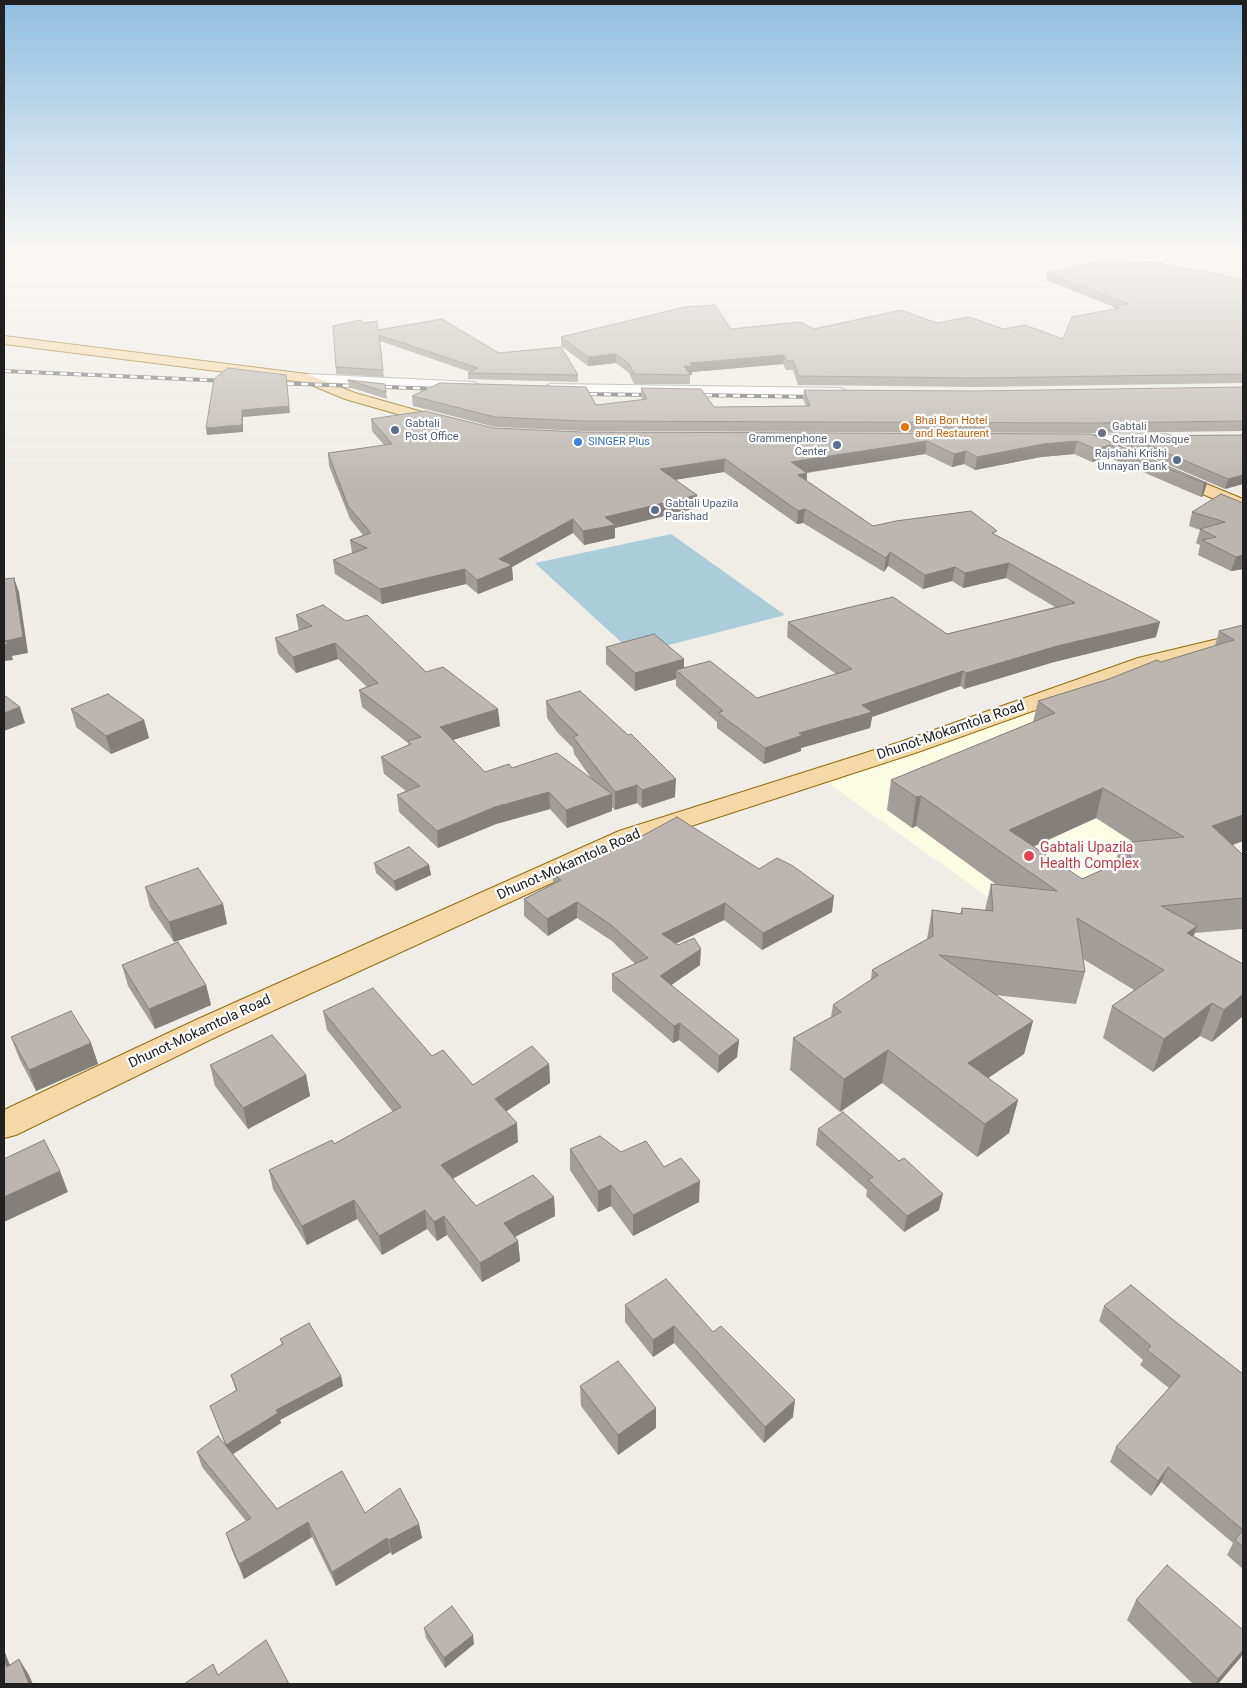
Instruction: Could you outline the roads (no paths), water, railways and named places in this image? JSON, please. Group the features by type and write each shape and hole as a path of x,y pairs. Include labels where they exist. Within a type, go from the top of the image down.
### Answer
{"main road":[{"path":"4,340 307,378 350,396 463,427"},
{"path":"1073,440 1093,440 1128,456"},
{"path":"1155,467 1243,506"},
{"name":"Dhunot-Mokamtola Road","path":"4,1125 210,1027 628,837 909,747 1146,663 1243,640"}],"street":[{"path":"307,378 488,387"},
{"path":"535,388 856,393"},
{"path":"1093,440 1181,439"}],"water":[{"path":"671,534 785,615 634,654 535,563"}],"railway":[{"path":"4,371 228,381"},
{"path":"273,383 441,389"},
{"path":"576,394 656,395"},
{"path":"691,395 818,397"}],"place":[{"name":"Bhai Bon Hotel and Restaurent","path":"905,427"},
{"name":"Gabtali Post Office","path":"395,430"},
{"name":"Gabtali Central Mosque","path":"1102,433"},
{"name":"SINGER Plus","path":"578,442"},
{"name":"Grammenphone Center","path":"837,445"},
{"name":"Rajshahi Krishi Unnayan Bank","path":"1177,460"},
{"name":"Gabtali Upazila Parishad","path":"655,510"},
{"name":"Gabtali Upazila Health Complex","path":"1029,856"}]}
